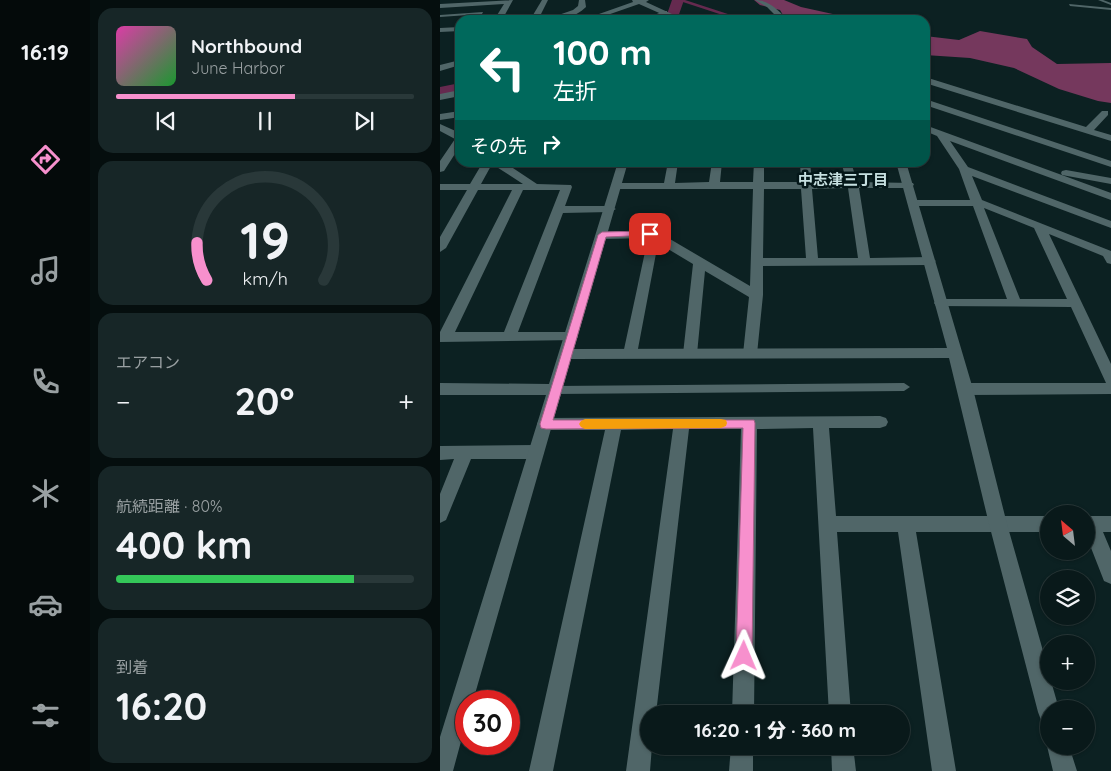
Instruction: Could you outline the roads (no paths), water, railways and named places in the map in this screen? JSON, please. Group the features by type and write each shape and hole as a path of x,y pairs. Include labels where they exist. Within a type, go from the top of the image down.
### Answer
{"street":[{"path":"537,15 545,0"},
{"path":"566,15 576,12 582,7 582,0"},
{"path":"758,0 769,6 779,15"},
{"path":"440,6 509,1"},
{"path":"501,15 509,1"},
{"path":"599,15 640,1 669,15"},
{"path":"659,15 664,13"},
{"path":"440,30 455,29"},
{"path":"440,68 455,64"},
{"path":"930,82 1111,138"},
{"path":"440,97 455,95"},
{"path":"930,104 1111,164"},
{"path":"1088,130 1105,113"},
{"path":"442,115 455,114"},
{"path":"440,126 455,135"},
{"path":"930,130 1111,197"},
{"path":"941,134 964,168 1015,303"},
{"path":"440,170 455,146"},
{"path":"1028,166 1111,181"},
{"path":"440,248 485,167"},
{"path":"504,167 536,187"},
{"path":"441,771 567,354 610,209 620,167"},
{"path":"668,186 672,167"},
{"path":"714,185 716,167"},
{"path":"750,354 756,294 759,167"},
{"path":"805,167 812,262"},
{"path":"848,167 853,184 865,262"},
{"path":"903,167 965,389 998,524 1046,700"},
{"path":"964,168 1111,225"},
{"path":"616,186 909,185"},
{"path":"440,187 567,187 509,337"},
{"path":"519,187 443,337 571,337"},
{"path":"914,203 978,203 1110,255"},
{"path":"558,210 610,209"},
{"path":"965,389 1110,388 1075,303 1039,226"},
{"path":"602,235 654,235 756,294"},
{"path":"630,354 654,235"},
{"path":"690,354 700,261"},
{"path":"756,262 930,261"},
{"path":"941,303 1075,303"},
{"path":"567,354 955,353"},
{"path":"440,389 904,387"},
{"path":"546,424 880,422"},
{"path":"638,771 682,423"},
{"path":"743,705 750,423"},
{"path":"821,423 839,705"},
{"path":"541,771 614,424"},
{"path":"440,453 536,452"},
{"path":"440,515 465,453"},
{"path":"828,524 1040,524"},
{"path":"1095,524 1111,524"},
{"path":"906,525 944,771"},
{"path":"1095,538 1111,575"},
{"path":"741,771 742,755"},
{"path":"843,755 844,771"},
{"path":"1061,755 1065,771"}],"lane":[{"path":"1100,0 1111,4"},
{"path":"1070,5 1111,9"},
{"path":"440,16 482,13"}],"waterway":[{"path":"673,15 678,0"},
{"path":"681,0 727,15"},
{"path":"440,92 455,89"}],"district":[{"name":"中志津三丁目","path":"843,179"}]}
